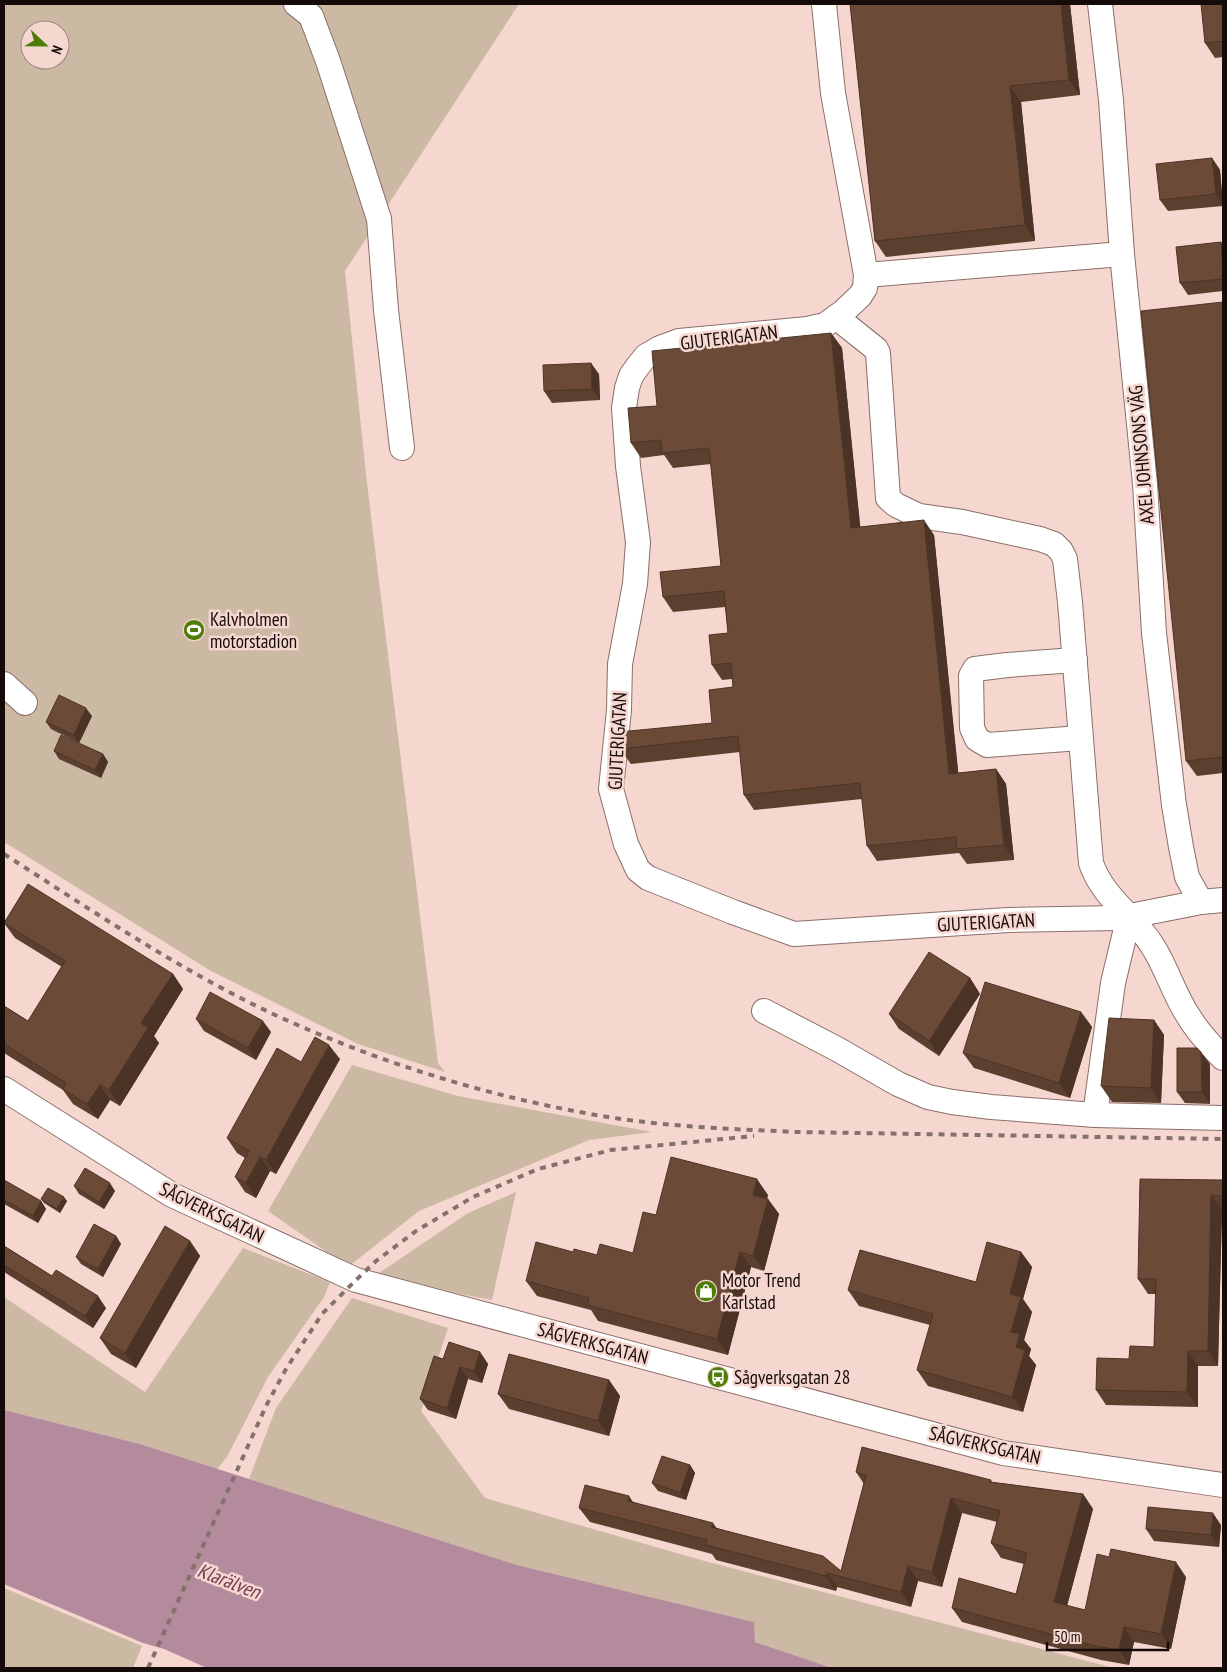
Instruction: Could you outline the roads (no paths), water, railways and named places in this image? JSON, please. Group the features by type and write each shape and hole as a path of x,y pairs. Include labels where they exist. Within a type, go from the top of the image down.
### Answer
{"street":[{"path":"296,4 311,16 328,61 379,219 386,310 402,448"},
{"path":"824,4 833,93 866,275 1122,254"},
{"name":"AXEL JOHNSONS VÄG","path":"1100,4 1111,100 1122,254 1145,484 1154,633 1174,805 1187,877 1212,901"},
{"name":"GJUTERIGATAN","path":"866,275 865,288 860,296 825,325 807,329 679,342 660,348 646,356 631,376 624,408 638,542 635,584 620,664 619,710 611,789 626,844 638,870 648,878 794,934 1008,920 1120,918 1212,901"},
{"path":"836,317 876,348 878,353 888,498 896,505 919,516 962,522 1040,539 1054,544 1062,551 1065,559 1075,660 1091,863 1095,875 1112,900 1129,916 1152,945 1189,1017 1223,1058"},
{"path":"1075,660 975,669 971,676 972,728 977,739 987,745 1080,738"},
{"path":"4,684 25,703"},
{"path":"1095,1115 1113,983 1129,916"},
{"path":"764,1011 837,1049 898,1084 928,1097 981,1106 1095,1115 1223,1118"},
{"name":"SÅGVERKSGATAN","path":"4,1090 172,1195 356,1280 1003,1453 1223,1485"}],"water":[{"name":"Klarälven","path":"4,1410 140,1444 517,1565 754,1622 755,1642 832,1668 207,1668 4,1584"}],"railway":[{"path":"4,854 169,958 238,997 273,1014 313,1032 395,1063 437,1077 522,1100 608,1117 725,1129 796,1132 1223,1139"},
{"path":"148,1668 266,1406 286,1369 322,1314 376,1261 416,1231 473,1197 538,1169 611,1150 754,1136"}],"place":[{"name":"Kalvholmen motorstadion","path":"194,630"},
{"name":"Motor Trend Karlstad","path":"706,1291"},
{"name":"Sågverksgatan 28","path":"718,1377"}]}
